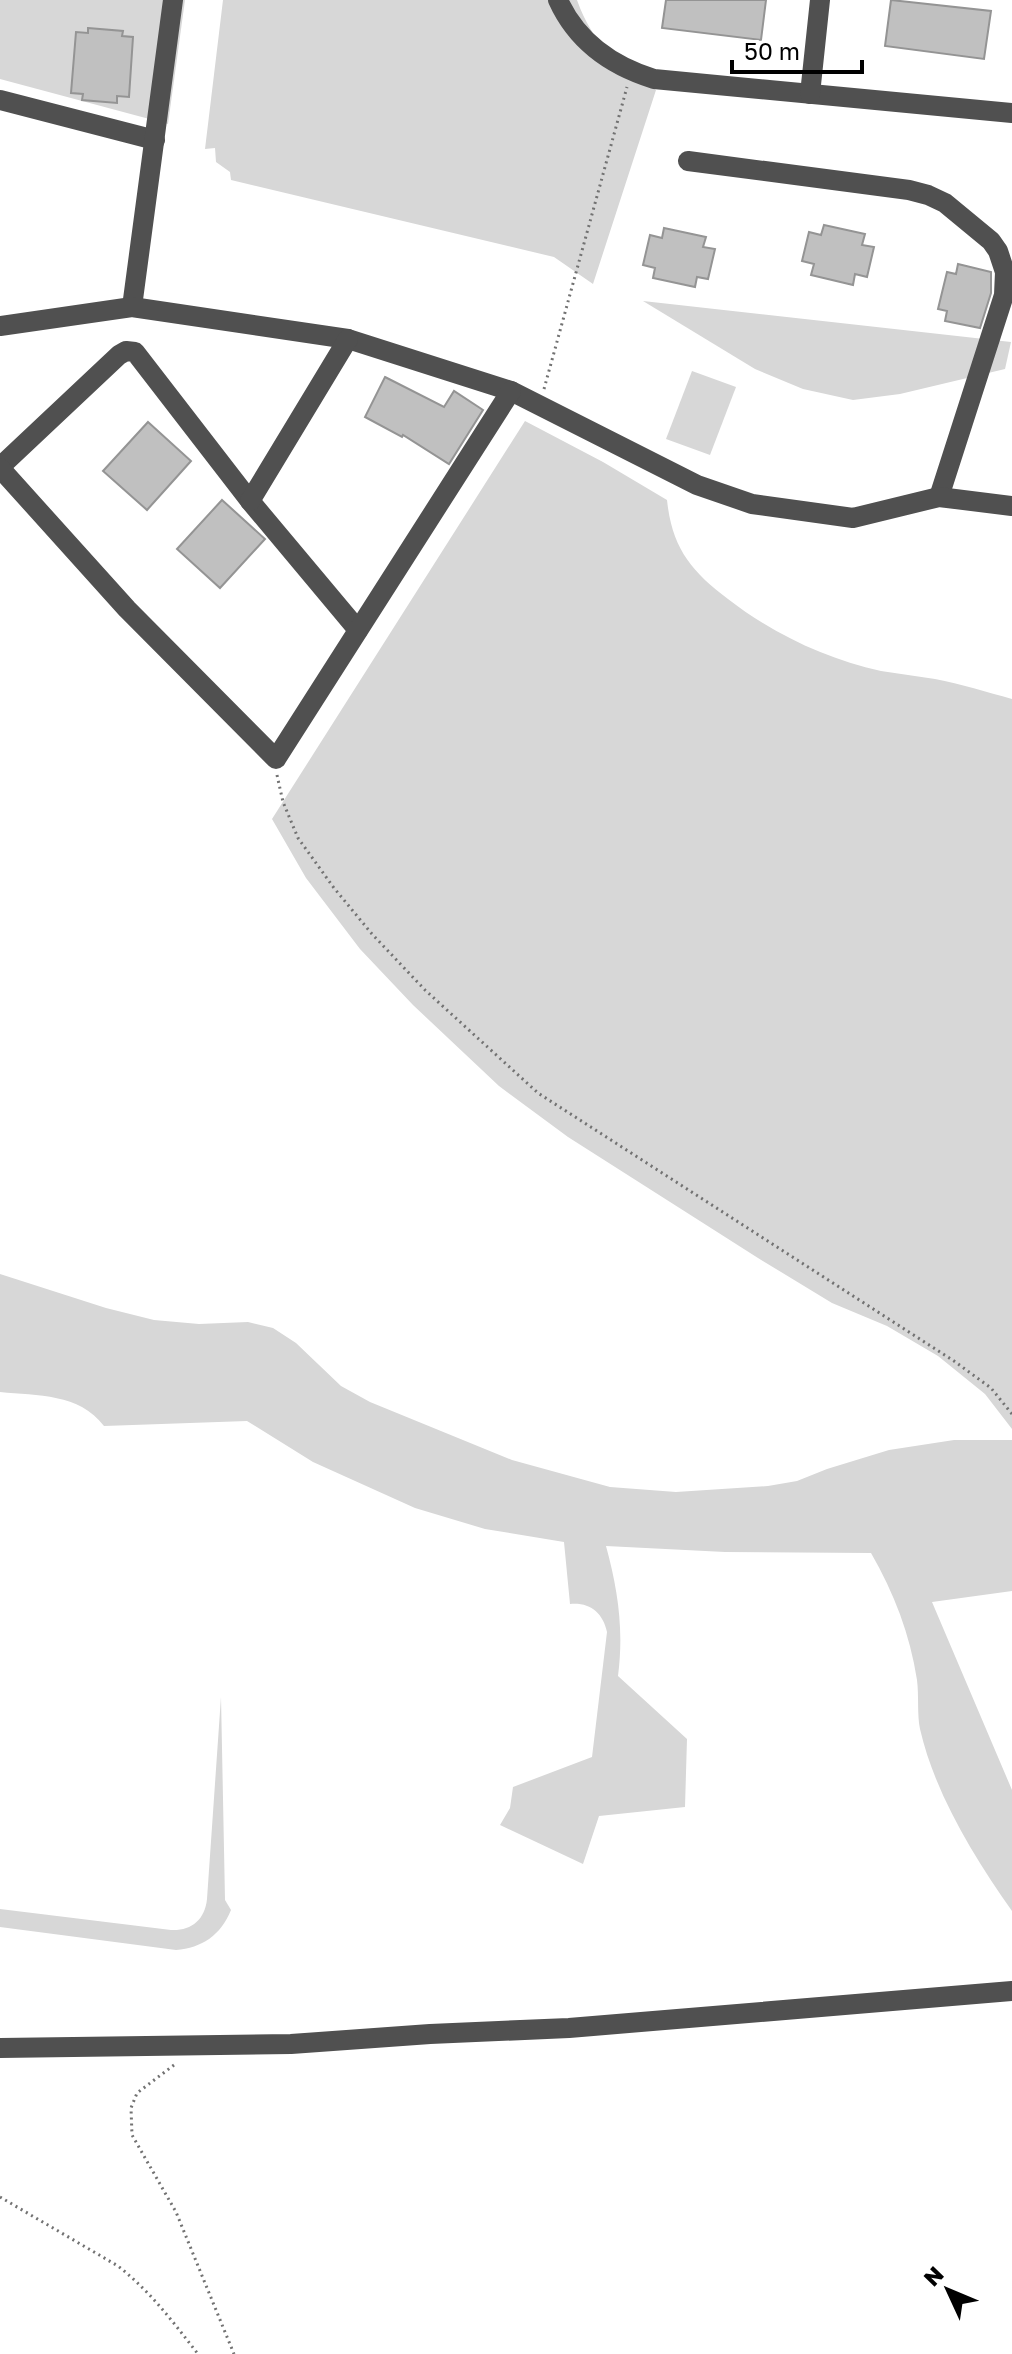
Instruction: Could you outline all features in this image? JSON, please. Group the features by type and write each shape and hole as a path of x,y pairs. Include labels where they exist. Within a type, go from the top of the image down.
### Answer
{"street":[{"path":"132,307 173,0"},
{"path":"558,0 569,20 603,56 631,71 674,82 1012,113"},
{"path":"810,94 820,0"},
{"path":"0,100 155,140"},
{"path":"688,161 909,190 945,203 991,241 1005,272 1004,295 939,497"},
{"path":"0,326 132,307 348,339 511,391 697,485 752,504 853,518 939,497 1012,506"},
{"path":"250,501 348,339"},
{"path":"358,630 250,501 139,356 130,351 119,355 0,468 127,609 276,759 511,391"},
{"path":"0,2048 291,2044 569,2028 1012,1991"}],"path":[{"path":"540,404 631,71"},
{"path":"276,759 283,802 290,822 306,852 334,888 416,981 538,1093 954,1361 991,1388 1012,1414"},
{"path":"194,2047 137,2093 131,2108 130,2126 135,2145 162,2186 181,2223 234,2354"},
{"path":"0,2197 135,2279 163,2307 198,2354"}],"shaded area":[{"path":"0,0 185,0 168,124 0,79"},
{"path":"223,0 577,0 583,16 608,52 656,90 593,284 554,257 231,180 230,172 216,162 215,148 205,149"},
{"path":"643,301 1011,342 1005,369 900,394 853,400 803,389 755,369"},
{"path":"692,371 736,387 710,455 666,439"},
{"path":"525,421 667,500 673,532 694,568 745,612 782,634 860,666 945,681 1012,699 1012,1429 985,1394 938,1356 887,1326 832,1303 758,1258 568,1137 499,1086 413,1005 360,949 306,878 272,819"},
{"path":"0,1274 154,1320 199,1324 248,1322 273,1328 296,1343 341,1386 370,1402 512,1460 610,1487 676,1492 768,1486 797,1481 889,1450 954,1440 1012,1440 1012,1591 932,1602 1012,1790 1012,1911 970,1847 935,1777 920,1729 917,1680 910,1646 894,1599 871,1553 725,1552 606,1546 619,1610 618,1676 687,1739 685,1807 599,1816 583,1864 500,1825 510,1808 513,1787 592,1757 607,1632 594,1610 584,1605 570,1604 564,1542 485,1529 415,1508 313,1462 247,1421 104,1426 83,1407 70,1402 0,1392"},
{"path":"221,1697 225,1900 231,1910 222,1927 202,1943 176,1950 0,1927 0,1909 171,1930 185,1929 196,1923 207,1899"}],"building":[{"path":"666,0 766,0 761,40 662,28"},
{"path":"891,0 991,11 984,59 885,46"},
{"path":"88,28 123,31 122,36 133,37 129,97 117,96 117,103 82,100 83,94 71,93 76,32 88,33"},
{"path":"824,225 865,234 862,245 874,247 867,277 855,274 853,285 811,275 814,264 802,261 809,232 821,235"},
{"path":"664,228 706,237 703,247 715,249 708,279 697,277 695,287 653,278 655,268 643,265 650,235 662,238"},
{"path":"958,264 991,272 991,293 980,328 945,321 947,311 938,309 947,272 956,274"},
{"path":"385,377 444,407 454,391 483,410 449,464 403,435 365,417"},
{"path":"148,422 191,461 147,510 103,471"},
{"path":"222,500 265,539 220,588 177,549"}]}
